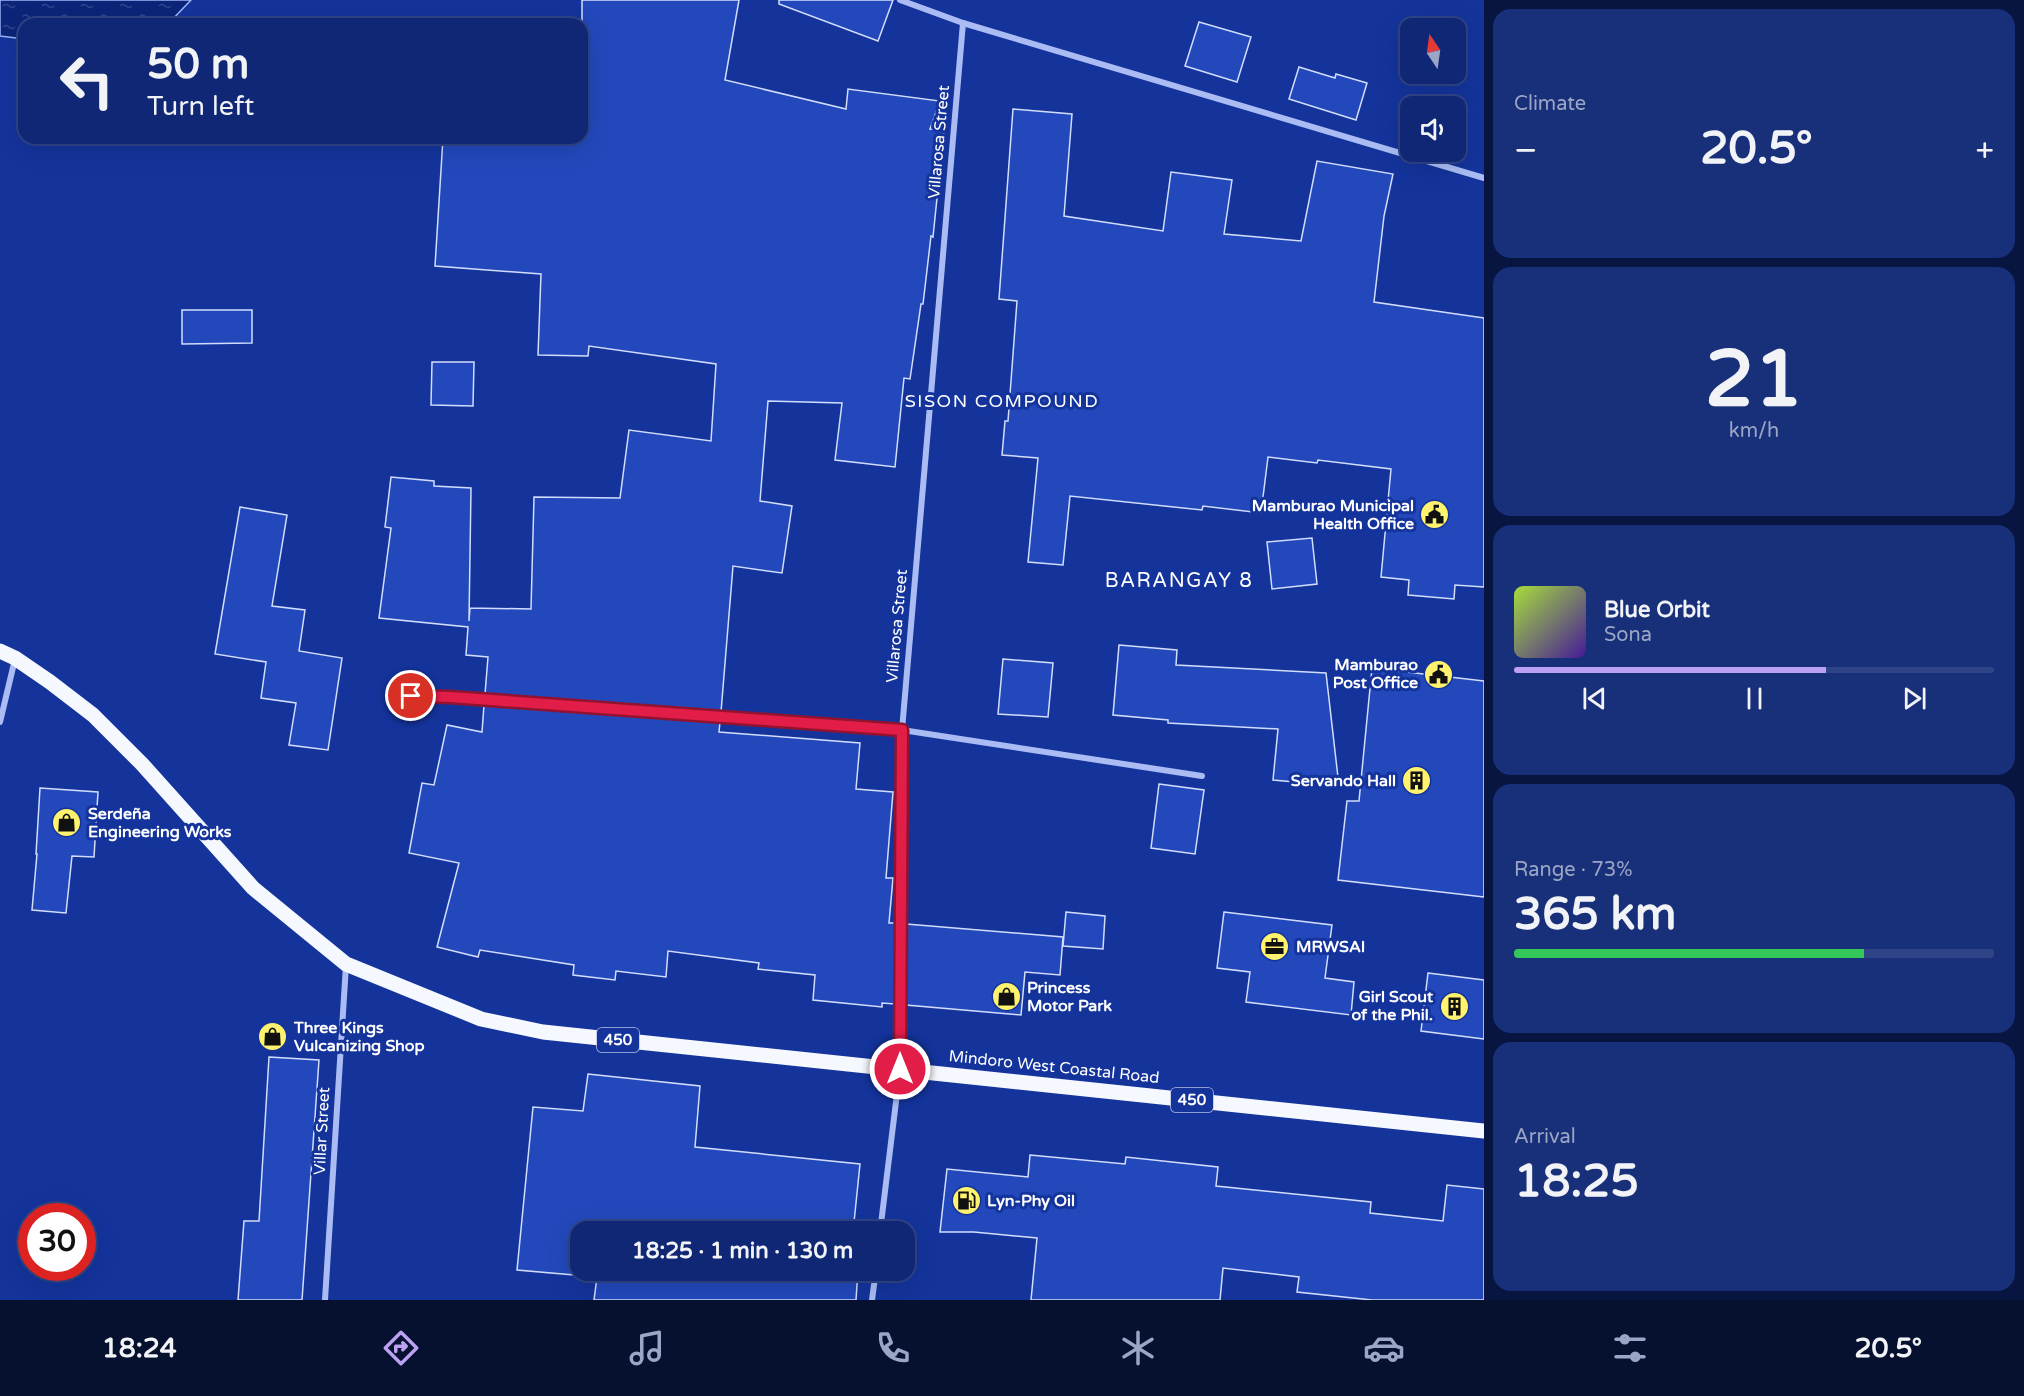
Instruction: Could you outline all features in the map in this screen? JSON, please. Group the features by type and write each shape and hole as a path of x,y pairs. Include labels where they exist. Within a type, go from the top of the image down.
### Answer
{"main road":[{"name":"Mindoro West Coastal Road","path":"0,651 15,658 93,715 142,764 253,888 346,964 481,1019 543,1032 1484,1131"}],"street":[{"path":"900,0 963,23 1484,178"},
{"name":"Villarosa Street","path":"881,1221 900,1069 902,730 963,23"},
{"path":"0,723 15,658"},
{"path":"411,696 902,730 1202,776"},
{"name":"Villar Street","path":"325,1300 346,964"},
{"path":"872,1300 875,1281"}],"water":[{"path":"0,0 191,0 174,18 18,18 18,38 0,36"}],"building":[{"path":"582,0 739,0 725,80 846,109 848,89 940,101 930,129 944,130 933,237 931,236 923,304 921,304 910,379 904,378 895,467 835,460 842,403 768,401 760,501 792,506 782,573 733,566 721,712 485,694 488,657 466,655 468,627 379,618 391,528 385,527 391,477 434,481 434,486 471,488 469,621 470,608 531,609 534,497 620,498 629,430 711,441 716,364 589,346 588,356 538,355 541,274 435,266 443,144 588,144 588,18 582,18"},
{"path":"779,0 893,0 878,41 779,4"},
{"path":"1199,22 1251,37 1237,82 1185,66"},
{"path":"1299,67 1335,78 1336,74 1367,83 1356,120 1289,99"},
{"path":"1013,109 1072,114 1064,216 1163,231 1171,172 1232,180 1224,234 1301,241 1317,161 1393,174 1384,216 1374,302 1484,318 1484,587 1455,585 1454,599 1408,595 1409,580 1381,577 1391,469 1318,460 1317,463 1268,457 1261,513 1203,506 1202,510 1070,496 1063,565 1028,562 1038,458 1002,455 1005,421 1008,421 1017,301 999,299"},
{"path":"182,310 252,310 252,343 182,344"},
{"path":"432,362 474,362 473,406 431,405"},
{"path":"240,507 287,515 272,606 305,610 299,651 342,658 328,750 289,745 296,703 261,698 266,662 215,654"},
{"path":"1312,538 1317,584 1272,589 1267,542"},
{"path":"1119,645 1177,650 1176,665 1326,673 1339,786 1273,780 1278,729 1168,723 1168,720 1113,715"},
{"path":"1003,659 1053,663 1048,717 998,714"},
{"name":"Servando Hall","path":"1372,668 1484,681 1484,897 1338,880 1347,801 1359,801"},
{"path":"484,705 720,722 719,732 860,743 856,789 893,792 886,878 893,878 889,923 896,923 895,1004 882,1003 882,1007 813,1000 815,975 758,969 759,963 668,951 666,977 616,971 615,980 573,975 574,965 480,950 478,957 437,947 459,863 409,853 422,783 434,785 447,725 482,732"},
{"path":"1159,784 1204,790 1195,854 1151,848"},
{"name":"Serdeña Engineering Works","path":"40,788 98,792 94,857 72,856 66,913 32,910"},
{"path":"1066,912 1105,916 1103,949 1063,946"},
{"name":"MRWSAI","path":"1224,912 1332,925 1325,978 1354,982 1351,1015 1246,1002 1250,972 1217,968"},
{"path":"906,924 1063,937 1060,975 1025,972 1021,1015 906,1005"},
{"name":"Girl Scout of the Phil.","path":"1428,973 1484,980 1484,1039 1421,1031"},
{"path":"269,1057 319,1060 302,1300 238,1300 244,1221 259,1221"},
{"path":"588,1074 700,1086 695,1147 860,1164 854,1221 570,1221 570,1275 517,1270 533,1107 583,1111"},
{"path":"1030,1155 1125,1164 1126,1157 1218,1167 1216,1186 1371,1202 1370,1213 1443,1221 1447,1185 1484,1189 1484,1300 1372,1300 1297,1292 1299,1277 1223,1268 1220,1300 1031,1300 1037,1238 974,1232 940,1232 947,1169 1028,1177"},
{"path":"596,1281 857,1281 856,1300 594,1300"}],"place":[{"name":"Mamburao Municipal Health Office","path":"1435,515"},
{"name":"Mamburao Post Office","path":"1439,674"},
{"name":"Servando Hall","path":"1417,781"},
{"name":"Serdeña Engineering Works","path":"67,823"},
{"name":"MRWSAI","path":"1275,947"},
{"name":"Princess Motor Park","path":"1006,997"},
{"name":"Girl Scout of the Phil.","path":"1454,1006"},
{"name":"Three Kings Vulcanizing Shop","path":"273,1037"},
{"name":"Lyn-Phy Oil","path":"966,1201"}],"district":[{"name":"SISON COMPOUND","path":"1002,401"},
{"name":"BARANGAY 8","path":"1179,581"}],"route":[{"path":"411,696 902,730 900,1069"}]}
